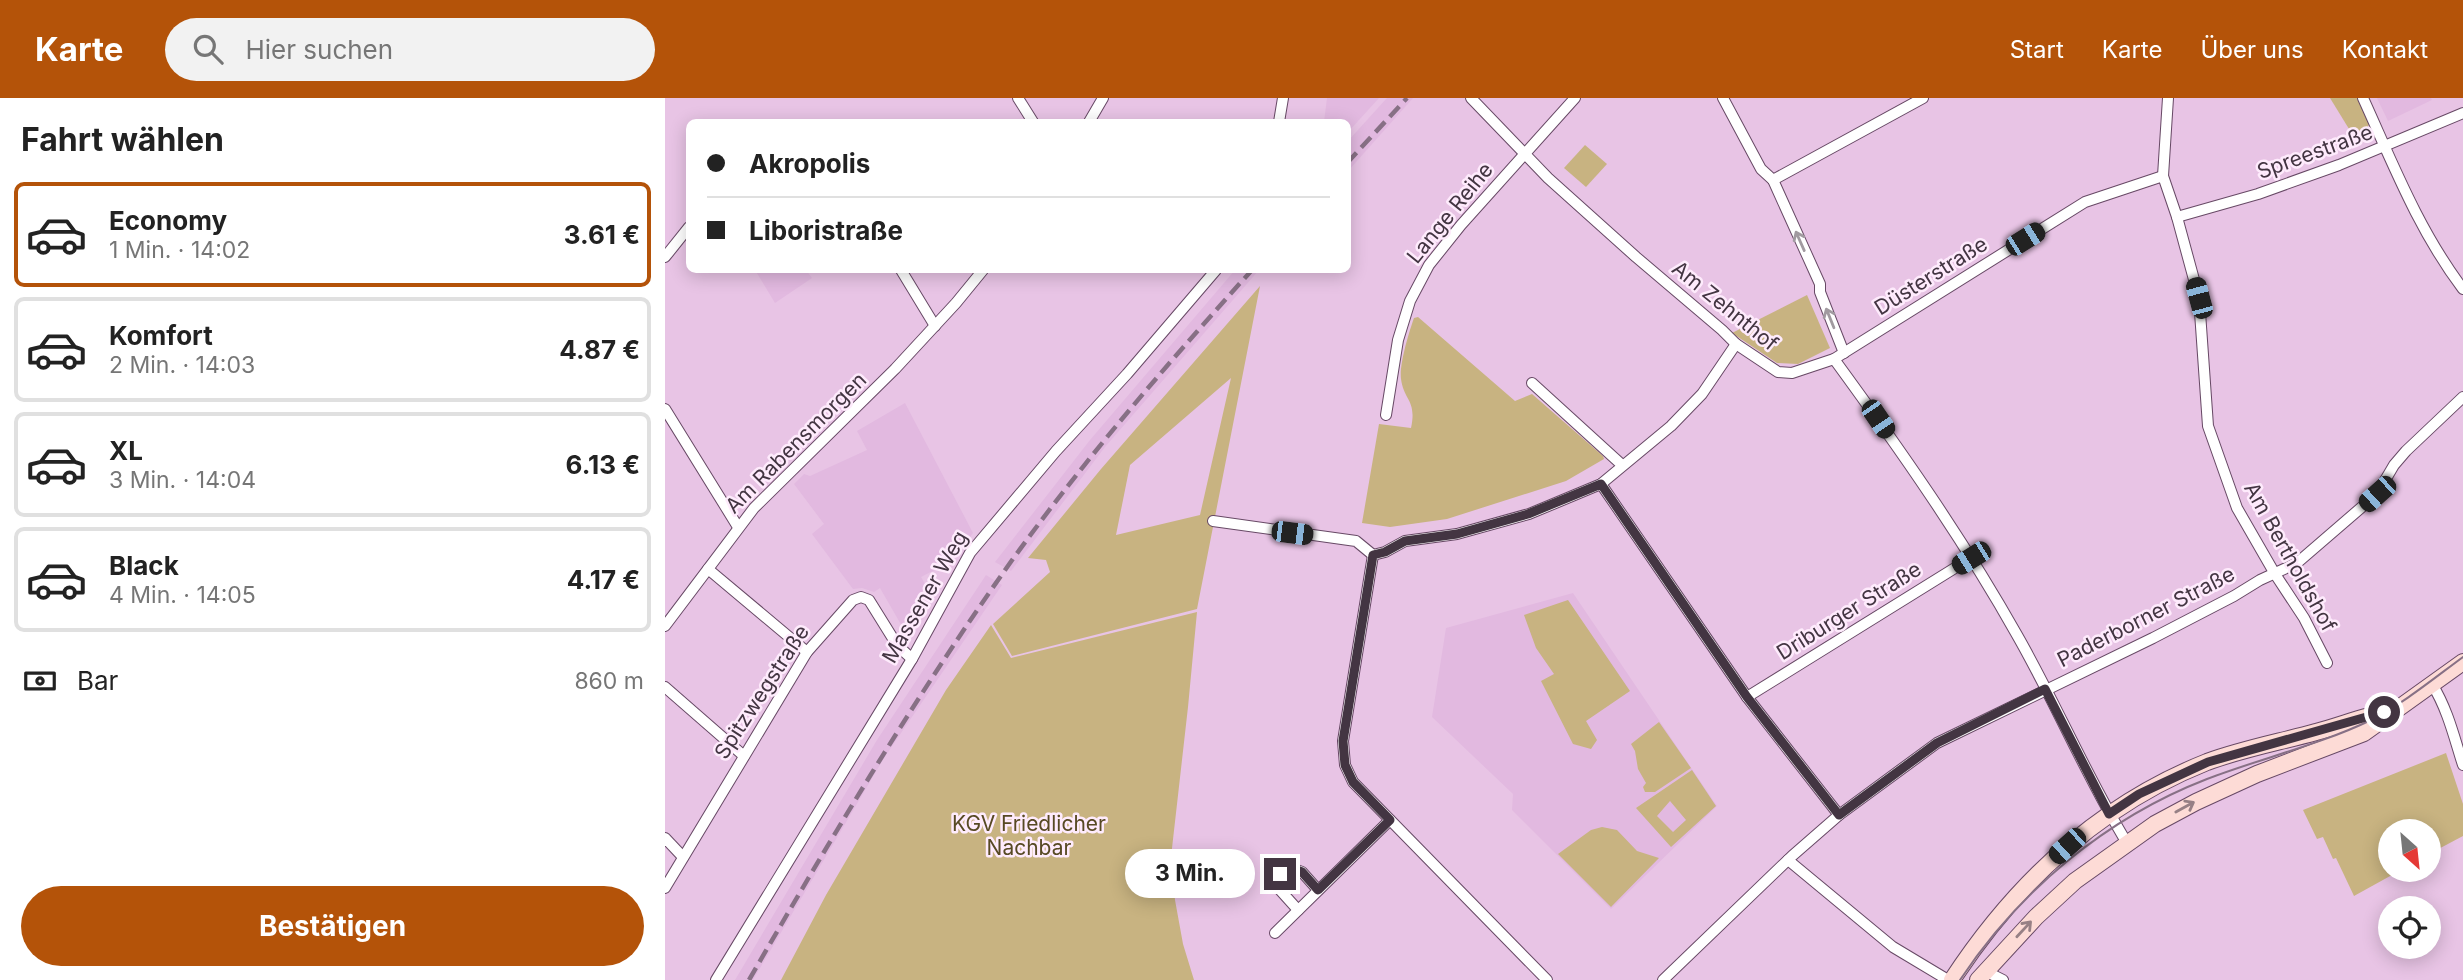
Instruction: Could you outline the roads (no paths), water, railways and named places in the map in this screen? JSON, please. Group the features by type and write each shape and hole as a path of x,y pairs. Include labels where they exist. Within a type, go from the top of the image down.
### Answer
{"main road":[{"path":"1982,976 2035,917 2075,881 2126,843 2196,802 2257,774 2364,733 2463,662"},
{"path":"1950,980 2003,909 2054,858 2139,794 2208,762 2393,710"}],"street":[{"path":"1018,98 1031,119"},
{"path":"1091,119 1103,98"},
{"path":"1280,119 1283,98"},
{"name":"Am Zehnthof","path":"1471,98 1523,154 1736,344 1778,372 1792,373 1834,359"},
{"name":"Lange Reihe","path":"1386,415 1398,340 1417,285 1439,251 1575,98"},
{"path":"1723,98 1761,169 1773,180 1819,284 1844,352"},
{"path":"1773,180 1923,98"},
{"name":"Am Bertholdshof","path":"2168,98 2163,176 2199,298 2208,426 2237,508 2304,618 2327,663"},
{"path":"2363,98 2424,229 2463,289"},
{"name":"Spreestraße","path":"2177,217 2258,194 2385,147 2463,113"},
{"name":"Düsterstraße","path":"1834,359 2085,202 2163,176"},
{"path":"665,257 686,231"},
{"path":"903,273 935,326"},
{"name":"Am Rabensmorgen","path":"665,626 754,508 844,421 935,326 980,273"},
{"name":"Massener Weg","path":"716,980 912,659 955,577 981,538 1213,273"},
{"path":"1373,555 1405,541 1457,534 1528,514 1601,484 1671,426 1702,394 1736,344"},
{"path":"1834,359 1878,419 1971,558 2019,638 2126,843"},
{"path":"1532,383 1622,465"},
{"name":"Paderborner Straße","path":"1663,980 1839,815 1937,743 2153,639 2260,580 2297,563 2377,494 2394,465 2406,451 2463,397"},
{"path":"665,409 738,527"},
{"path":"1601,484 1747,697 1839,815"},
{"path":"1213,521 1356,541 1373,555"},
{"path":"1373,555 1343,741 1345,765 1353,782 1547,980"},
{"name":"Driburger Straße","path":"1747,697 1971,558"},
{"path":"708,569 807,652"},
{"name":"Spitzwegstraße","path":"665,888 807,652 843,609 861,597 869,600 897,645 912,659"},
{"path":"2432,684 2453,728 2463,765"},
{"path":"665,687 744,756"},
{"path":"1275,933 1390,820"},
{"path":"665,838 683,857"},
{"path":"1788,860 1893,947 1950,980"},
{"path":"1298,910 1279,890 1277,882 1280,874 1292,868 1302,872 1318,890"},
{"path":"1982,976 2003,980"}],"tram line":[{"path":"1960,980 1983,947 2037,888 2100,836 2134,814 2207,779 2332,737 2371,720 2407,698 2463,657"}],"railway":[{"path":"1351,159 1407,98"},
{"path":"749,980 875,768 1010,563 1127,413 1249,273"}],"park label":[{"name":"KGV Friedlicher Nachbar","path":"1029,836"}]}
